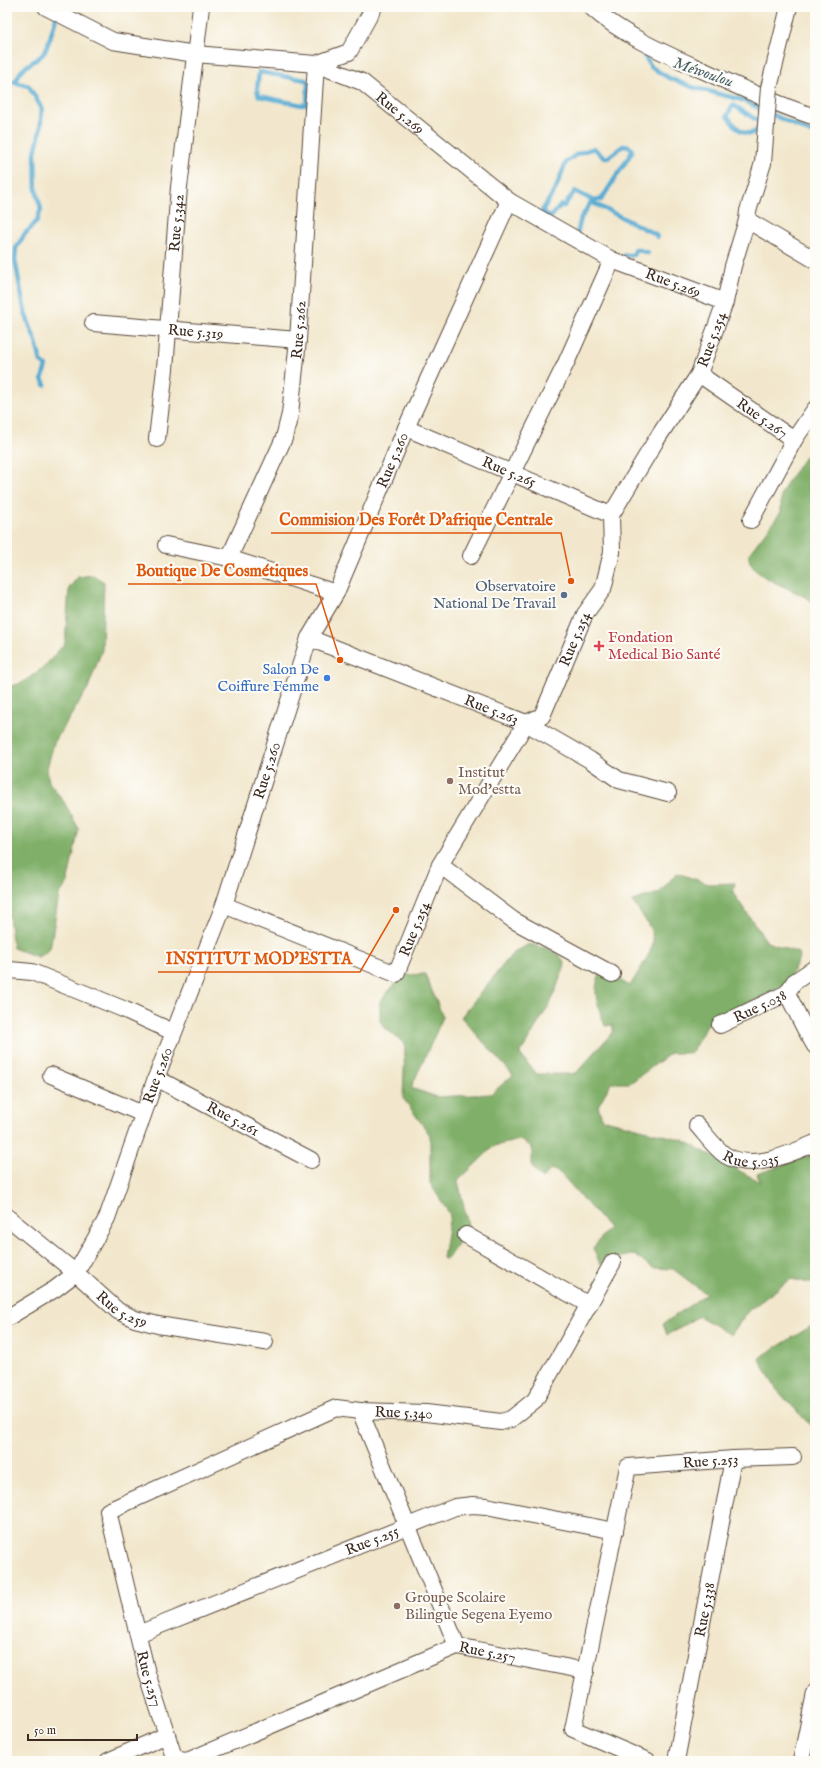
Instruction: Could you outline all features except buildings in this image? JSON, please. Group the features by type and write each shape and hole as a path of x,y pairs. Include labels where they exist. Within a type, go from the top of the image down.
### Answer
{"street":[{"name":"Rue 5.269","path":"46,7 112,41 195,54 316,64 362,82 509,201 612,260 725,302"},
{"name":"Rue 5.342","path":"157,439 168,329 179,187 201,7"},
{"path":"316,64 349,52 374,7"},
{"path":"591,7 608,23 677,59 778,105 815,117"},
{"name":"Rue 5.254","path":"224,905 396,974 440,865 526,723 542,716 585,614 603,589 612,552 611,515 655,442 699,374 725,302 733,266 747,220 748,211 763,163 769,88 789,7"},
{"name":"Rue 5.262","path":"229,558 287,427 298,340 316,64"},
{"name":"Rue 5.260","path":"7,1318 55,1289 76,1273 107,1218 173,1032 224,905 309,638 336,593 406,428 509,201"},
{"path":"747,220 815,260"},
{"path":"471,556 566,363 612,260"},
{"name":"Rue 5.319","path":"93,323 298,340"},
{"name":"Rue 5.267","path":"699,374 794,440 815,409"},
{"name":"Rue 5.265","path":"406,428 611,515"},
{"path":"751,520 794,440"},
{"path":"166,545 229,558 336,593"},
{"name":"Rue 5.263","path":"309,638 526,723 590,760 619,780 668,794"},
{"path":"440,865 513,920 612,974"},
{"name":"Rue 5.038","path":"720,1024 787,992 794,982 815,968"},
{"path":"10,970 32,972 123,1009 173,1032"},
{"path":"787,992 804,1028 815,1046"},
{"path":"51,1075 143,1114"},
{"name":"Rue 5.261","path":"156,1078 311,1160"},
{"name":"Rue 5.035","path":"697,1125 725,1155 739,1161 754,1161 775,1158 815,1143"},
{"name":"Rue 5.259","path":"7,1217 76,1273 118,1311 135,1319 158,1325 265,1342"},
{"path":"466,1235 589,1305"},
{"name":"Rue 5.340","path":"457,1646 360,1410 426,1412 501,1422 511,1419 535,1400 613,1262"},
{"name":"Rue 5.257","path":"360,1410 336,1408 108,1511 147,1674 173,1754 179,1760 187,1761 457,1646 586,1671"},
{"name":"Rue 5.253","path":"615,1531 628,1467 733,1459 793,1457"},
{"name":"Rue 5.338","path":"676,1761 733,1459"},
{"name":"Rue 5.255","path":"138,1634 455,1507 473,1505 615,1531"},
{"path":"615,1531 573,1730 648,1761"},
{"path":"801,1761 815,1693"},
{"path":"108,1761 167,1736"}],"green space":[{"path":"815,451 815,604 800,594 773,582 758,572 751,564 748,555 781,512 781,494 787,483 805,457"},
{"path":"93,575 104,582 102,650 88,688 54,743 47,768 49,782 64,802 79,829 67,884 59,895 50,949 38,957 13,948 7,900 7,687 22,683 44,667 65,643 69,588 78,577"},
{"path":"677,873 709,884 735,883 733,893 767,942 799,953 800,956 787,984 708,1023 691,1053 671,1053 630,1083 611,1083 598,1106 602,1119 683,1140 760,1182 757,1174 815,1154 815,1284 791,1279 748,1311 731,1335 699,1316 667,1335 663,1324 706,1294 673,1269 653,1268 633,1254 600,1264 593,1248 609,1228 560,1173 551,1169 542,1179 532,1167 532,1147 520,1140 494,1146 458,1181 469,1229 446,1260 443,1258 450,1215 430,1183 430,1135 403,1098 405,1044 385,1028 380,1021 380,1001 403,975 425,974 443,1017 411,1088 437,1097 491,1094 513,1075 461,1017 512,954 529,944 543,947 557,953 565,965 551,1002 520,1054 536,1074 571,1074 577,1072 613,1032 613,1025 605,1026 597,1000 596,987 600,974 607,973 630,986 652,947 653,937 649,926 632,901 659,893"},
{"path":"815,1322 815,1430 776,1389 759,1358 813,1325"}],"waterway":[{"name":"Méwoulou","path":"605,7 612,15"},
{"path":"16,82 18,76 24,68 44,53 57,15"},
{"name":"Méwoulou","path":"639,46 651,67 669,78 692,87 742,100 815,135"},
{"path":"259,72 306,80 308,83 307,104 302,105 259,96 257,90 259,72"},
{"path":"7,80 29,86 42,109 40,132 35,153 36,190 41,209 37,221 27,232"},
{"path":"733,105 760,122 759,129 754,132 745,133 737,128 727,116 733,105"},
{"path":"627,145 632,149 632,152 601,200 592,200 575,191 564,206 561,205 550,218 542,211 556,188 566,162 577,154 594,148 602,156 607,158 623,146 627,145"},
{"path":"577,234 581,218 591,202 655,234 657,237"},
{"path":"26,232 16,248 15,260 25,313 36,342 41,362 46,366 42,379 45,385"},
{"path":"625,255 633,255 636,249 648,253"}],"place":[{"name":"Commision Des Forêt D'afrique Centrale","path":"571,581"},
{"name":"Observatoire National De Travail","path":"564,595"},
{"name":"Fondation Medical Bio Santé","path":"599,646"},
{"name":"Boutique De Cosmétiques","path":"340,660"},
{"name":"Salon De Coiffure Femme","path":"327,678"},
{"name":"Institut Mod'estta","path":"450,781"},
{"name":"INSTITUT MOD'ESTTA","path":"396,910"},
{"name":"Groupe Scolaire Bilingue Segena Eyemo","path":"397,1606"}]}
